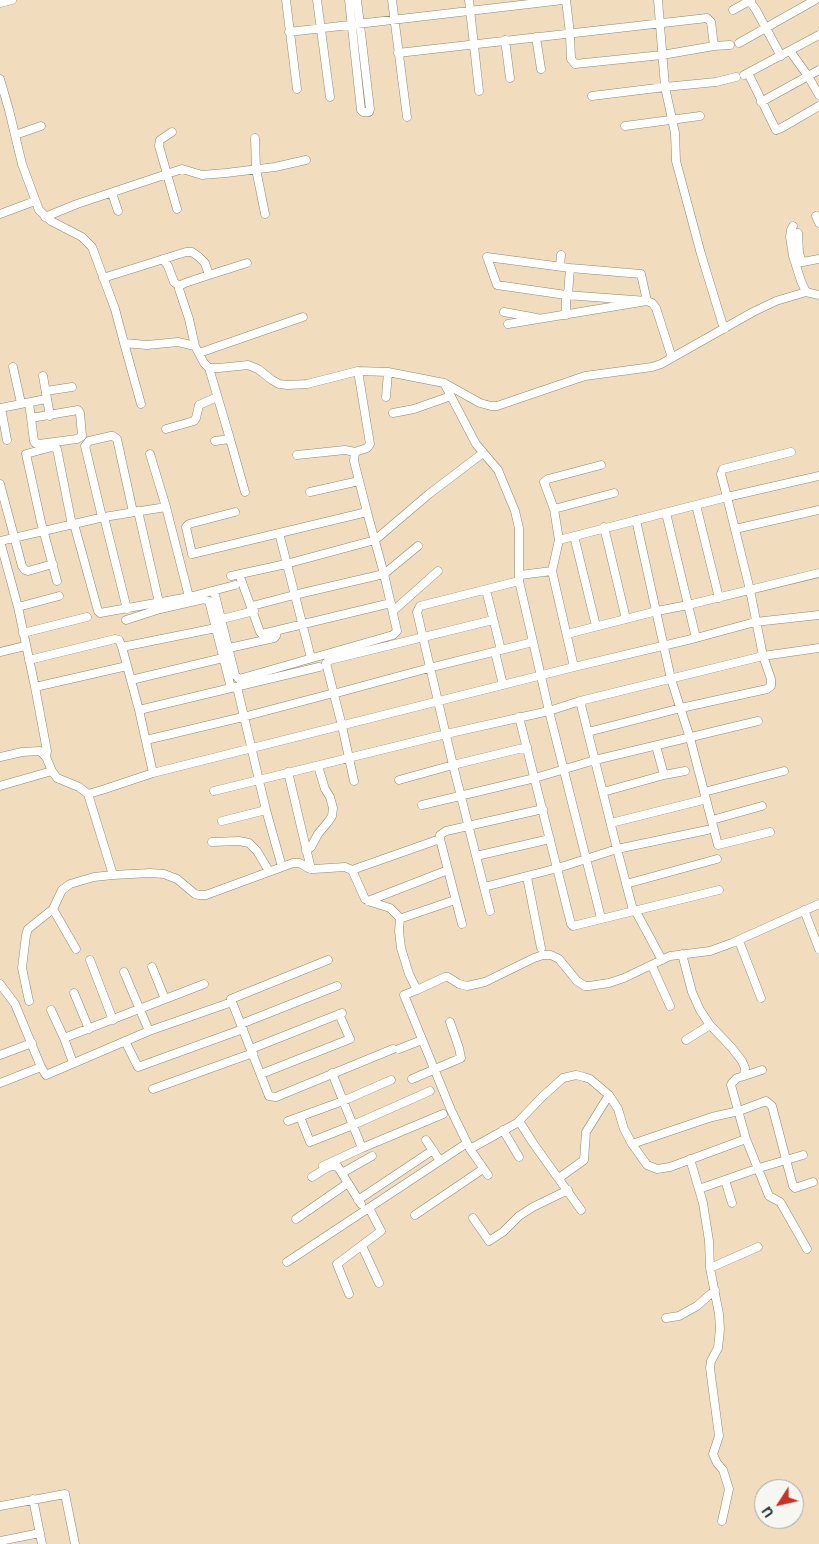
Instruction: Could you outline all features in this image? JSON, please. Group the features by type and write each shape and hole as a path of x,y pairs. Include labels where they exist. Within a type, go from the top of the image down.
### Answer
{"street":[{"path":"0,3 12,0"},
{"path":"286,0 296,89"},
{"path":"317,0 330,97"},
{"path":"349,0 356,23 364,90"},
{"path":"356,23 358,0"},
{"path":"392,0 407,117"},
{"path":"468,0 479,91"},
{"path":"289,32 564,0 570,34 571,59 576,64 662,55 730,45"},
{"path":"658,0 665,87 676,140 676,161 701,254 724,329"},
{"path":"733,10 750,0 781,56"},
{"path":"739,43 815,0"},
{"path":"398,53 708,18 711,22 714,46"},
{"path":"592,96 716,82 742,75 819,35"},
{"path":"536,37 541,70"},
{"path":"505,40 510,78"},
{"path":"790,51 819,95"},
{"path":"761,102 819,70"},
{"path":"742,75 761,102 774,128 777,130 819,106"},
{"path":"0,79 10,110 22,164 39,210 51,221 76,233 87,242 95,255 115,309 141,404"},
{"path":"625,126 700,116"},
{"path":"15,136 41,126"},
{"path":"172,132 161,139 159,143 177,209"},
{"path":"255,138 256,169 265,214"},
{"path":"45,217 77,204 184,169 202,175 226,174 275,167 306,160"},
{"path":"112,193 118,211"},
{"path":"0,214 35,201"},
{"path":"793,226 790,230 790,237 802,285 806,292"},
{"path":"798,233 798,263"},
{"path":"104,278 183,252 192,252 199,256 209,275"},
{"path":"560,266 561,255"},
{"path":"647,301 641,274 570,268 487,257 497,285 567,295 647,301 652,303 656,308 672,358"},
{"path":"163,259 174,282 179,286 197,350 209,368 245,492"},
{"path":"798,263 819,259"},
{"path":"179,286 247,263"},
{"path":"566,315 570,268"},
{"path":"209,368 248,365 258,369 279,384 288,385 307,384 358,371 388,372 444,383 480,402 497,406 585,376 644,369 661,364 764,307 806,292 819,295"},
{"path":"508,324 647,301"},
{"path":"504,312 543,319"},
{"path":"124,343 147,345 178,342 197,350 303,317"},
{"path":"13,367 31,418 34,441 37,444 77,439 82,436 78,410 31,418"},
{"path":"297,454 345,450 355,452 367,448 370,444 358,371"},
{"path":"386,397 388,372"},
{"path":"42,376 50,416"},
{"path":"444,383 476,444 498,470 515,511 519,528 519,578 549,711 601,918"},
{"path":"7,440 1,408 25,403 72,386"},
{"path":"393,413 414,409 451,396"},
{"path":"166,429 194,421 200,404 217,397"},
{"path":"127,609 85,446 88,441 111,436 117,439 159,606"},
{"path":"215,441 230,439"},
{"path":"57,580 26,456 29,453 52,447 58,452 73,524 100,613 104,614 127,609 206,599 210,602 216,628 226,654 236,675 241,679 395,634 397,630 392,607 354,462 355,452"},
{"path":"588,732 770,688 771,679 763,656 750,590 721,474 723,469 792,452"},
{"path":"438,571 392,607 265,634 261,633 253,609 235,575 286,564 375,540 483,453"},
{"path":"150,454 189,597"},
{"path":"574,667 552,571 559,540 554,509 544,484 546,480 601,465"},
{"path":"559,540 604,527 819,476"},
{"path":"310,492 359,481"},
{"path":"0,484 22,566 28,571 53,564"},
{"path":"554,509 614,493"},
{"path":"696,505 719,598"},
{"path":"46,756 48,752 18,607 0,541 103,517 166,507"},
{"path":"735,529 819,510"},
{"path":"235,512 189,524 186,527 192,554 367,512"},
{"path":"666,513 696,638"},
{"path":"636,520 671,679 690,738 718,846 770,832"},
{"path":"604,527 626,619"},
{"path":"278,533 311,658"},
{"path":"574,536 596,626"},
{"path":"222,619 294,594 384,574 418,546"},
{"path":"490,912 439,701 429,668 417,612 420,606 486,590 519,578 552,571"},
{"path":"567,634 819,573"},
{"path":"126,620 159,606 235,585"},
{"path":"486,590 493,620 503,685"},
{"path":"214,591 222,619 226,654 234,688 282,867"},
{"path":"18,607 59,596"},
{"path":"88,794 153,773 755,622 819,615"},
{"path":"23,633 87,617"},
{"path":"354,781 342,726 325,665 327,662 493,620"},
{"path":"122,647 216,628"},
{"path":"131,680 226,654 254,642 271,639 276,637 275,632"},
{"path":"28,660 115,639 119,640 139,710 153,773"},
{"path":"146,740 243,717 533,642"},
{"path":"0,652 25,646"},
{"path":"214,791 446,734 549,711 580,701 763,656 819,648"},
{"path":"35,687 127,666"},
{"path":"139,710 319,667"},
{"path":"580,701 634,910 662,960"},
{"path":"519,718 573,926 719,890"},
{"path":"422,805 535,778 595,760 758,721"},
{"path":"656,746 664,775"},
{"path":"399,780 527,748"},
{"path":"0,757 36,751 42,752 46,756 52,771 61,780 79,787 88,794 113,875"},
{"path":"306,851 311,847 332,816 333,808 330,797 325,789 318,766"},
{"path":"0,786 52,771"},
{"path":"602,792 685,771"},
{"path":"611,823 784,771"},
{"path":"288,772 311,869"},
{"path":"712,820 762,806"},
{"path":"462,924 440,834 543,809"},
{"path":"222,821 266,810"},
{"path":"484,887 526,877 617,850 708,830"},
{"path":"29,1001 22,968 26,932 29,927 53,909 62,890 70,884 113,875 164,874 177,879 196,894 204,896 268,871 298,862 311,869 345,867 352,870 440,839"},
{"path":"476,856 550,839"},
{"path":"212,842 249,843 257,851 268,871"},
{"path":"626,884 717,859"},
{"path":"352,870 364,898 390,908 400,918 455,900"},
{"path":"368,901 448,870"},
{"path":"526,877 541,948"},
{"path":"415,1215 486,1172 469,1146 451,1110 404,996 445,977 463,985 485,982 534,958 551,955 559,959 577,981 585,986 609,983 652,966 670,956 710,951 819,904"},
{"path":"53,909 76,948"},
{"path":"804,910 819,949"},
{"path":"400,918 401,948 409,974 417,990"},
{"path":"739,940 761,998"},
{"path":"682,954 692,992 700,1010 710,1025 742,1061 745,1068 744,1076"},
{"path":"90,960 113,1020"},
{"path":"328,960 231,999 269,1096 276,1097 332,1073 422,1040"},
{"path":"652,966 670,1006"},
{"path":"152,967 165,999"},
{"path":"124,972 149,1031"},
{"path":"0,984 15,1004 46,1075 149,1031 232,1002"},
{"path":"64,1038 204,984"},
{"path":"125,1041 138,1067 337,986"},
{"path":"74,993 89,1029"},
{"path":"50,1010 64,1038 73,1063"},
{"path":"152,1089 252,1051 342,1013 350,1039 261,1074"},
{"path":"412,1079 462,1056 450,1022"},
{"path":"686,1040 710,1025"},
{"path":"0,1055 32,1043"},
{"path":"0,1084 42,1067"},
{"path":"762,1070 737,1078 731,1085 746,1139 770,1196 780,1202 807,1250"},
{"path":"332,1073 362,1148"},
{"path":"581,1210 519,1121 563,1078 576,1075 590,1079 609,1095 618,1109 624,1129 632,1144 647,1165 657,1170 662,1170 746,1139"},
{"path":"288,1121 343,1101 391,1080"},
{"path":"300,1116 310,1142 430,1091"},
{"path":"559,1178 579,1165 586,1157 586,1132 609,1095"},
{"path":"632,1144 712,1117 739,1111 765,1101 771,1104 794,1187 813,1182"},
{"path":"323,1166 443,1114"},
{"path":"287,1262 440,1161 517,1123"},
{"path":"503,1130 519,1157"},
{"path":"426,1140 440,1161"},
{"path":"358,1200 433,1150"},
{"path":"699,1189 803,1154"},
{"path":"342,1173 372,1156"},
{"path":"690,1159 699,1189 709,1241 710,1268 719,1314 720,1339 710,1368 719,1436 713,1454 723,1470 729,1489 722,1521"},
{"path":"312,1177 332,1166 338,1168 358,1200 367,1209 381,1231 337,1264 349,1294"},
{"path":"725,1180 732,1202"},
{"path":"296,1219 348,1183"},
{"path":"474,1218 489,1242 503,1232 519,1216 568,1190"},
{"path":"362,1246 379,1283"},
{"path":"710,1268 758,1247"},
{"path":"666,1318 679,1316 697,1306 715,1290"},
{"path":"0,1506 65,1494 75,1544"},
{"path":"33,1499 42,1544 52,1542"},
{"path":"0,1541 40,1533"}]}
